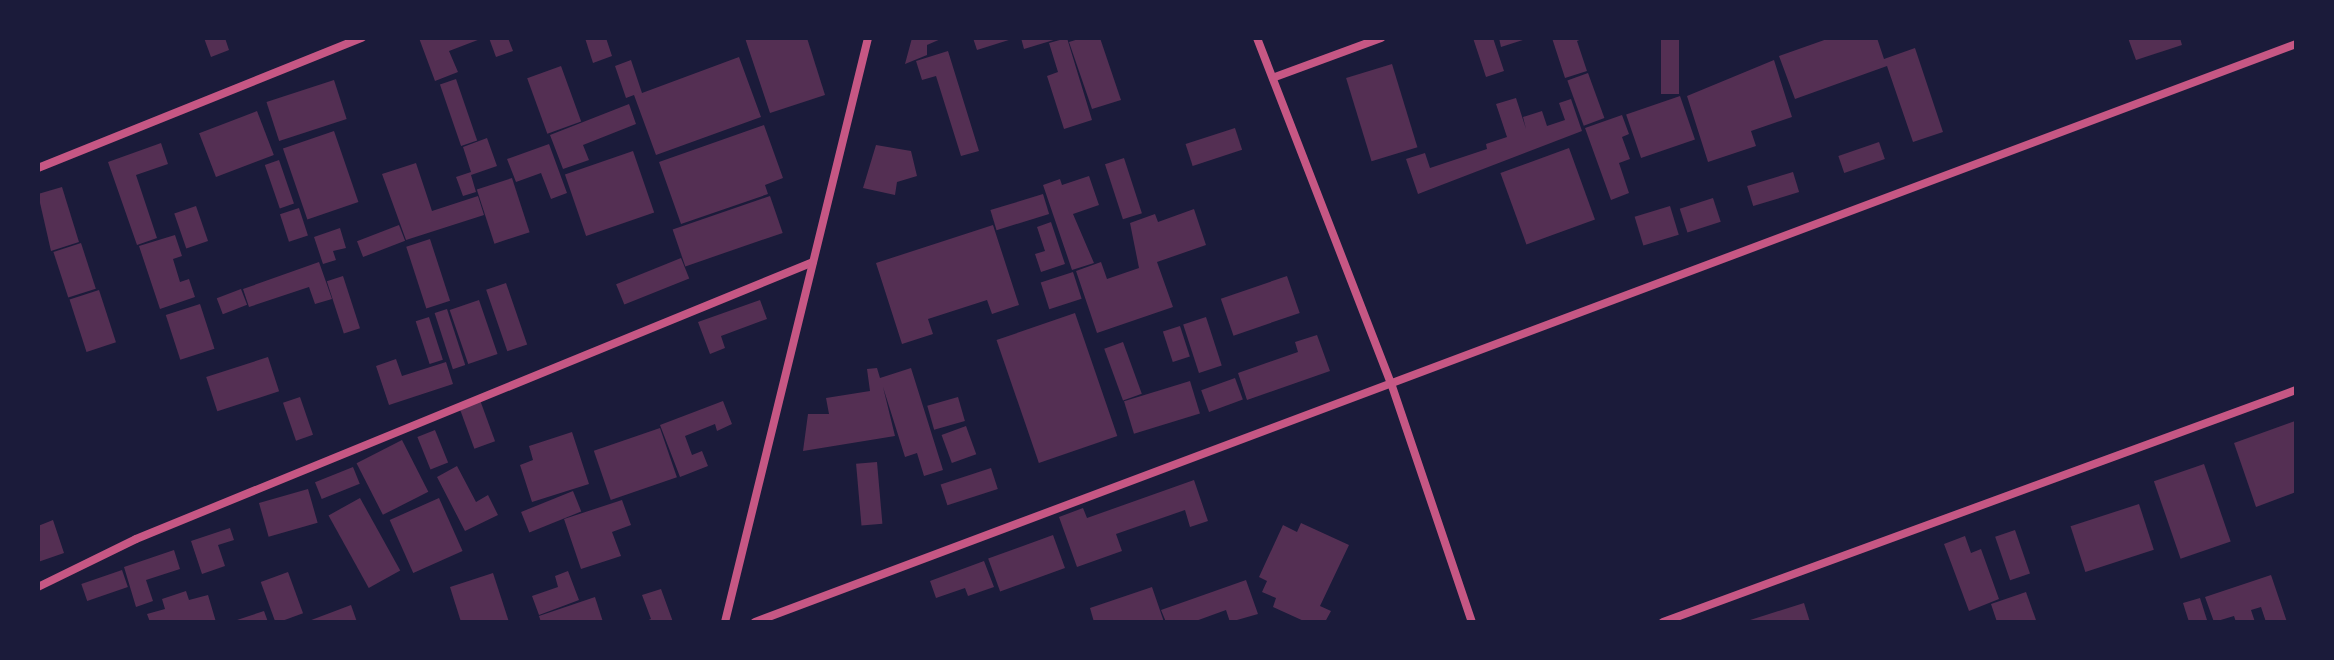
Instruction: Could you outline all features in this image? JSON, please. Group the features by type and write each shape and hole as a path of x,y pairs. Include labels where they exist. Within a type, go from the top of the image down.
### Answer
{"street":[{"path":"38,168 362,38"},
{"path":"725,622 868,38"},
{"path":"1257,38 1275,77 1392,386 1472,622"},
{"path":"1275,77 1381,38"},
{"path":"755,622 1392,386 2296,44"},
{"path":"38,587 136,539 813,262"},
{"path":"1663,622 2296,390"}],"building":[{"path":"204,38 225,38 229,50 211,57"},
{"path":"419,38 483,38 449,51 458,72 435,81"},
{"path":"489,38 508,38 513,51 496,57"},
{"path":"585,38 606,38 612,56 593,63"},
{"path":"745,38 807,38 825,95 770,113"},
{"path":"912,38 943,38 927,45 927,55 905,64"},
{"path":"973,38 1012,38 1012,39 977,50"},
{"path":"1021,38 1057,38 1057,39 1024,49"},
{"path":"1067,38 1092,120 1064,129 1047,76 1058,72 1049,43"},
{"path":"1100,38 1121,100 1092,109 1069,42"},
{"path":"1473,38 1493,38 1504,71 1486,77"},
{"path":"1499,38 1526,38 1526,39 1501,47"},
{"path":"1552,38 1584,38 1577,41 1587,71 1565,78"},
{"path":"1661,38 1679,38 1679,94 1661,94"},
{"path":"1830,38 1877,38 1884,59 1915,48 1943,132 1913,142 1887,66 1795,99 1779,56"},
{"path":"2128,38 2180,38 2182,45 2136,60"},
{"path":"948,51 979,151 961,156 936,76 922,80 916,61"},
{"path":"739,57 761,117 656,155 634,95 626,98 615,66 631,60 642,93"},
{"path":"1774,60 1792,117 1751,131 1756,146 1708,162 1687,96"},
{"path":"1392,64 1417,147 1372,161 1346,78"},
{"path":"561,66 581,121 547,134 527,78"},
{"path":"1588,73 1604,118 1584,126 1567,81"},
{"path":"456,79 477,140 461,146 440,85"},
{"path":"334,80 347,119 279,141 266,102"},
{"path":"1680,96 1695,139 1641,158 1626,115"},
{"path":"1516,98 1526,129 1523,117 1542,111 1547,126 1565,120 1559,103 1571,99 1582,131 1418,194 1406,159 1425,153 1430,168 1487,149 1486,144 1507,137 1496,104"},
{"path":"629,104 636,124 583,145 589,160 563,169 550,135"},
{"path":"257,111 274,155 216,177 199,133"},
{"path":"1622,115 1629,134 1622,137 1630,159 1619,163 1629,193 1611,200 1585,128"},
{"path":"764,125 783,178 765,185 768,194 681,224 659,162"},
{"path":"1235,128 1242,150 1193,166 1186,144"},
{"path":"334,131 358,202 307,219 283,149"},
{"path":"487,138 497,166 471,175 476,192 463,196 456,177 471,172 463,147"},
{"path":"1879,142 1885,159 1844,173 1838,156"},
{"path":"161,143 168,164 136,175 157,238 137,245 108,162"},
{"path":"549,144 567,193 551,199 541,173 516,182 507,159"},
{"path":"876,145 911,151 917,176 897,182 895,195 863,188"},
{"path":"1569,148 1595,219 1526,244 1500,173"},
{"path":"633,151 654,212 586,236 565,174"},
{"path":"1124,158 1142,213 1123,219 1105,164"},
{"path":"279,160 294,203 280,208 265,165"},
{"path":"416,163 432,211 478,196 484,215 406,240 382,174"},
{"path":"1793,172 1799,192 1753,206 1747,186"},
{"path":"1089,176 1099,205 1073,214 1094,263 1072,270 1043,185 1060,179 1062,185"},
{"path":"512,178 530,232 494,244 477,189"},
{"path":"62,187 79,242 51,251 38,194"},
{"path":"1043,194 1049,214 997,230 990,210"},
{"path":"770,196 783,233 685,266 673,230"},
{"path":"1713,198 1721,222 1687,233 1680,209"},
{"path":"196,206 208,241 186,248 174,213"},
{"path":"1670,206 1679,235 1643,246 1635,217"},
{"path":"299,208 308,236 289,242 280,214"},
{"path":"1194,209 1206,245 1157,262 1173,307 1097,333 1076,271 1101,262 1107,279 1139,268 1130,223 1155,214 1158,222"},
{"path":"1051,222 1065,264 1041,272 1035,254 1045,251 1037,227"},
{"path":"399,225 405,241 363,257 357,241"},
{"path":"993,225 1019,305 992,314 987,300 928,319 933,334 902,344 876,263"},
{"path":"340,228 346,248 333,251 336,260 323,264 314,237"},
{"path":"175,235 182,256 173,259 180,282 189,279 195,297 160,309 139,246"},
{"path":"430,239 450,301 426,309 406,247"},
{"path":"81,243 96,289 68,298 53,252"},
{"path":"681,258 689,278 624,305 616,284"},
{"path":"319,262 332,299 315,304 309,287 249,307 243,289"},
{"path":"1073,272 1082,299 1049,309 1041,283"},
{"path":"343,276 360,328 344,334 327,281"},
{"path":"1287,276 1300,313 1234,336 1221,299"},
{"path":"506,283 527,344 507,351 486,290"},
{"path":"241,289 247,305 223,314 217,298"},
{"path":"99,290 116,342 87,352 70,300"},
{"path":"479,300 498,354 468,364 450,310"},
{"path":"760,300 767,319 721,336 725,348 710,354 698,322"},
{"path":"200,304 215,349 180,360 166,315"},
{"path":"447,309 465,365 453,369 435,313"},
{"path":"1075,313 1117,436 1039,463 997,340"},
{"path":"429,317 443,360 430,364 416,321"},
{"path":"1206,317 1222,366 1199,373 1183,324"},
{"path":"1180,326 1190,356 1173,362 1163,332"},
{"path":"1317,335 1330,371 1247,400 1238,373 1298,352 1295,342"},
{"path":"1123,342 1142,394 1123,401 1104,349"},
{"path":"268,357 279,391 217,411 206,377"},
{"path":"396,359 402,376 446,362 453,384 389,405 376,366"},
{"path":"877,368 880,378 911,368 943,470 924,476 917,453 905,457 883,387 895,436 803,451 808,414 829,414 826,398 870,391 867,369"},
{"path":"1235,378 1243,400 1209,412 1201,390"},
{"path":"1190,381 1200,414 1134,434 1124,401"},
{"path":"300,397 313,435 296,441 283,403"},
{"path":"958,397 965,421 934,430 927,406"},
{"path":"480,400 495,441 474,449 459,408"},
{"path":"723,401 732,424 717,431 715,424 685,436 692,455 702,451 708,466 680,477 660,425"},
{"path":"2295,421 2296,492 2256,507 2234,443"},
{"path":"966,426 976,454 952,463 942,435"},
{"path":"660,428 677,477 611,500 594,451"},
{"path":"435,430 448,462 430,470 417,437"},
{"path":"572,432 589,484 532,502 520,465 533,460 529,446"},
{"path":"402,440 428,492 383,515 357,463"},
{"path":"877,462 882,524 861,526 856,464"},
{"path":"2204,464 2231,542 2181,559 2154,481"},
{"path":"457,466 476,502 488,495 498,515 465,531 437,477"},
{"path":"353,467 360,484 322,499 315,482"},
{"path":"991,468 998,489 947,505 941,484"},
{"path":"1194,480 1208,521 1190,527 1185,510 1116,534 1122,551 1077,567 1059,517 1083,508 1087,518"},
{"path":"308,489 318,523 269,537 259,503"},
{"path":"573,491 581,511 529,532 521,512"},
{"path":"360,498 400,571 369,588 329,515"},
{"path":"439,498 463,551 413,573 390,520"},
{"path":"622,500 631,525 612,532 621,556 581,569 564,519"},
{"path":"2139,504 2154,550 2085,572 2071,526"},
{"path":"53,520 64,553 38,562 38,526"},
{"path":"1301,523 1349,545 1320,606 1331,611 1325,622 1306,622 1273,607 1276,598 1262,592 1267,581 1259,577 1283,525 1297,532"},
{"path":"230,528 234,540 218,545 225,566 202,574 191,541"},
{"path":"2015,530 2030,573 2010,580 1995,537"},
{"path":"1053,535 1065,568 1000,591 988,559"},
{"path":"1965,536 1971,553 1981,549 1999,599 1969,611 1944,544"},
{"path":"174,550 180,569 146,580 153,601 136,607 124,567"},
{"path":"984,561 994,587 968,596 965,588 936,598 930,581"},
{"path":"122,570 128,587 87,601 81,584"},
{"path":"568,571 579,600 539,615 532,596 558,587 555,576"},
{"path":"288,572 303,613 275,622 261,582"},
{"path":"493,573 509,622 461,622 450,587"},
{"path":"2271,575 2287,622 2266,622 2261,607 2251,610 2255,622 2236,622 2234,616 2214,622 2205,597"},
{"path":"1246,580 1258,614 1230,622 1226,610 1193,622 1166,622 1161,610"},
{"path":"1152,587 1164,622 1094,622 1090,608"},
{"path":"661,589 673,622 644,622 651,619 642,595"},
{"path":"186,591 189,600 208,595 216,622 150,622 147,614 165,609 162,599"},
{"path":"2026,592 2036,620 1997,622 1991,604"},
{"path":"595,597 603,622 541,622 539,616"},
{"path":"2200,598 2207,620 2189,622 2183,603"},
{"path":"1804,603 1810,622 1747,622 1747,621"},
{"path":"351,605 357,622 306,622"},
{"path":"264,611 268,622 234,622 234,621"}]}
